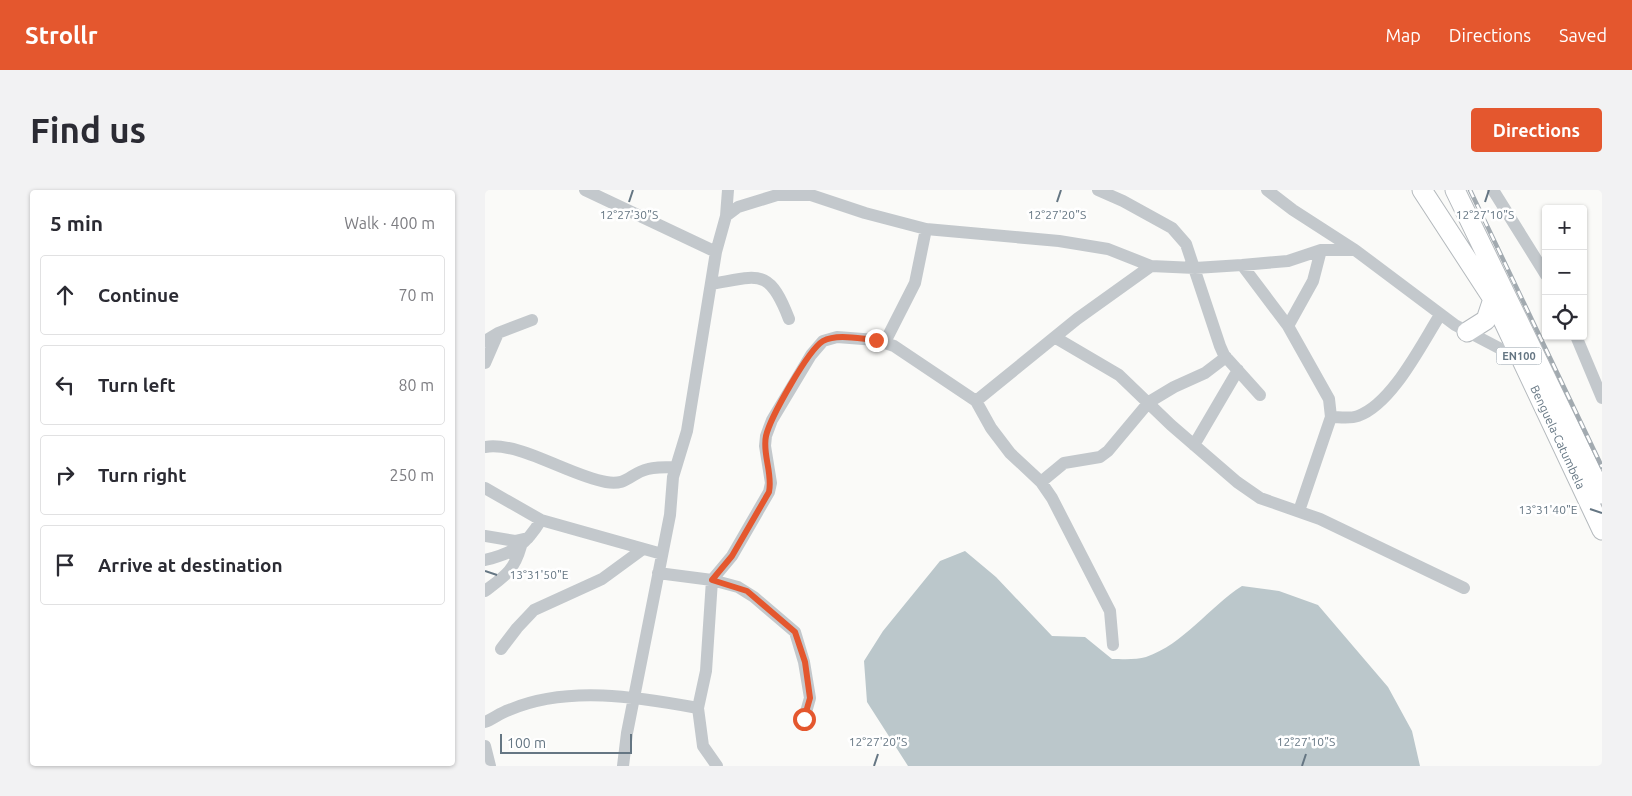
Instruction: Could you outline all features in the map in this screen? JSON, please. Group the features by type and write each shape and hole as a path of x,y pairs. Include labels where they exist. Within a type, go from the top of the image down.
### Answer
{"highway":[{"name":"Benguela-Catumbela","path":"1422,190 1493,299 1602,530"},
{"name":"Benguela-Catumbela","path":"1455,190 1602,494"},
{"path":"1467,332 1486,320 1493,299"}],"street":[{"path":"585,190 598,193 717,252"},
{"path":"623,766 634,697 670,515 675,467 687,431 711,284 726,216 728,190"},
{"path":"1098,190 1173,228 1186,244 1208,315 1226,357 1260,395"},
{"path":"1267,190 1293,210 1355,250 1440,316 1520,359"},
{"path":"1493,190 1542,269"},
{"path":"726,216 738,207 777,195 810,193 865,213 926,228 1108,249 1151,266 1195,268 1242,265 1287,260 1321,250 1355,250"},
{"path":"885,342 915,283 926,228"},
{"path":"1289,326 1313,281 1321,250"},
{"path":"1242,265 1289,326 1329,398 1331,417 1299,511"},
{"path":"976,401 1056,338 1084,313 1151,266"},
{"path":"711,284 755,277 770,282 782,299 789,319"},
{"path":"1331,417 1359,416 1380,401 1396,383 1440,316"},
{"path":"485,341 498,333 532,320"},
{"path":"485,363 498,333"},
{"path":"717,766 703,746 698,708 706,671 712,580 732,556 769,492 771,483 766,436 772,420 811,354 823,341 837,338 885,342 903,350 976,401 991,428 1010,453 1041,482 1052,498 1110,611 1113,625 1113,645"},
{"path":"1056,338 1119,375 1194,445 1237,482 1261,498 1299,511 1351,533 1464,588"},
{"path":"1578,340 1602,398"},
{"path":"1041,482 1064,463 1100,457 1108,451 1149,402 1205,373 1226,357"},
{"path":"1194,445 1239,370"},
{"path":"485,446 506,448 589,478 612,483 627,481 638,472 649,468 675,467"},
{"path":"485,488 523,512 541,520 662,554"},
{"path":"485,560 497,557 521,546 531,537 541,520"},
{"path":"485,536 515,541 531,537"},
{"path":"485,590 507,574 514,566 521,546"},
{"path":"501,649 534,610 602,579 643,549"},
{"path":"659,573 712,580 747,591 795,632 805,662 810,698 804,719"},
{"path":"485,722 509,710 538,701 575,697 634,697 698,708"},
{"path":"485,746 490,766"}],"shaded area":[{"path":"965,551 996,577 1052,636 1085,637 1112,659 1142,658 1160,651 1184,634 1242,586 1279,591 1318,605 1388,687 1412,731 1420,766 908,766 867,702 864,661 883,631 940,561"}],"railway":[{"path":"1470,190 1602,467"}],"route":[{"path":"804,719 810,698 806,685 805,662 800,640 795,632 788,624 747,591 712,580 732,556 740,539 762,507 769,492 771,483 765,446 766,436 772,420 811,354 823,341 837,338 876,340"}]}
